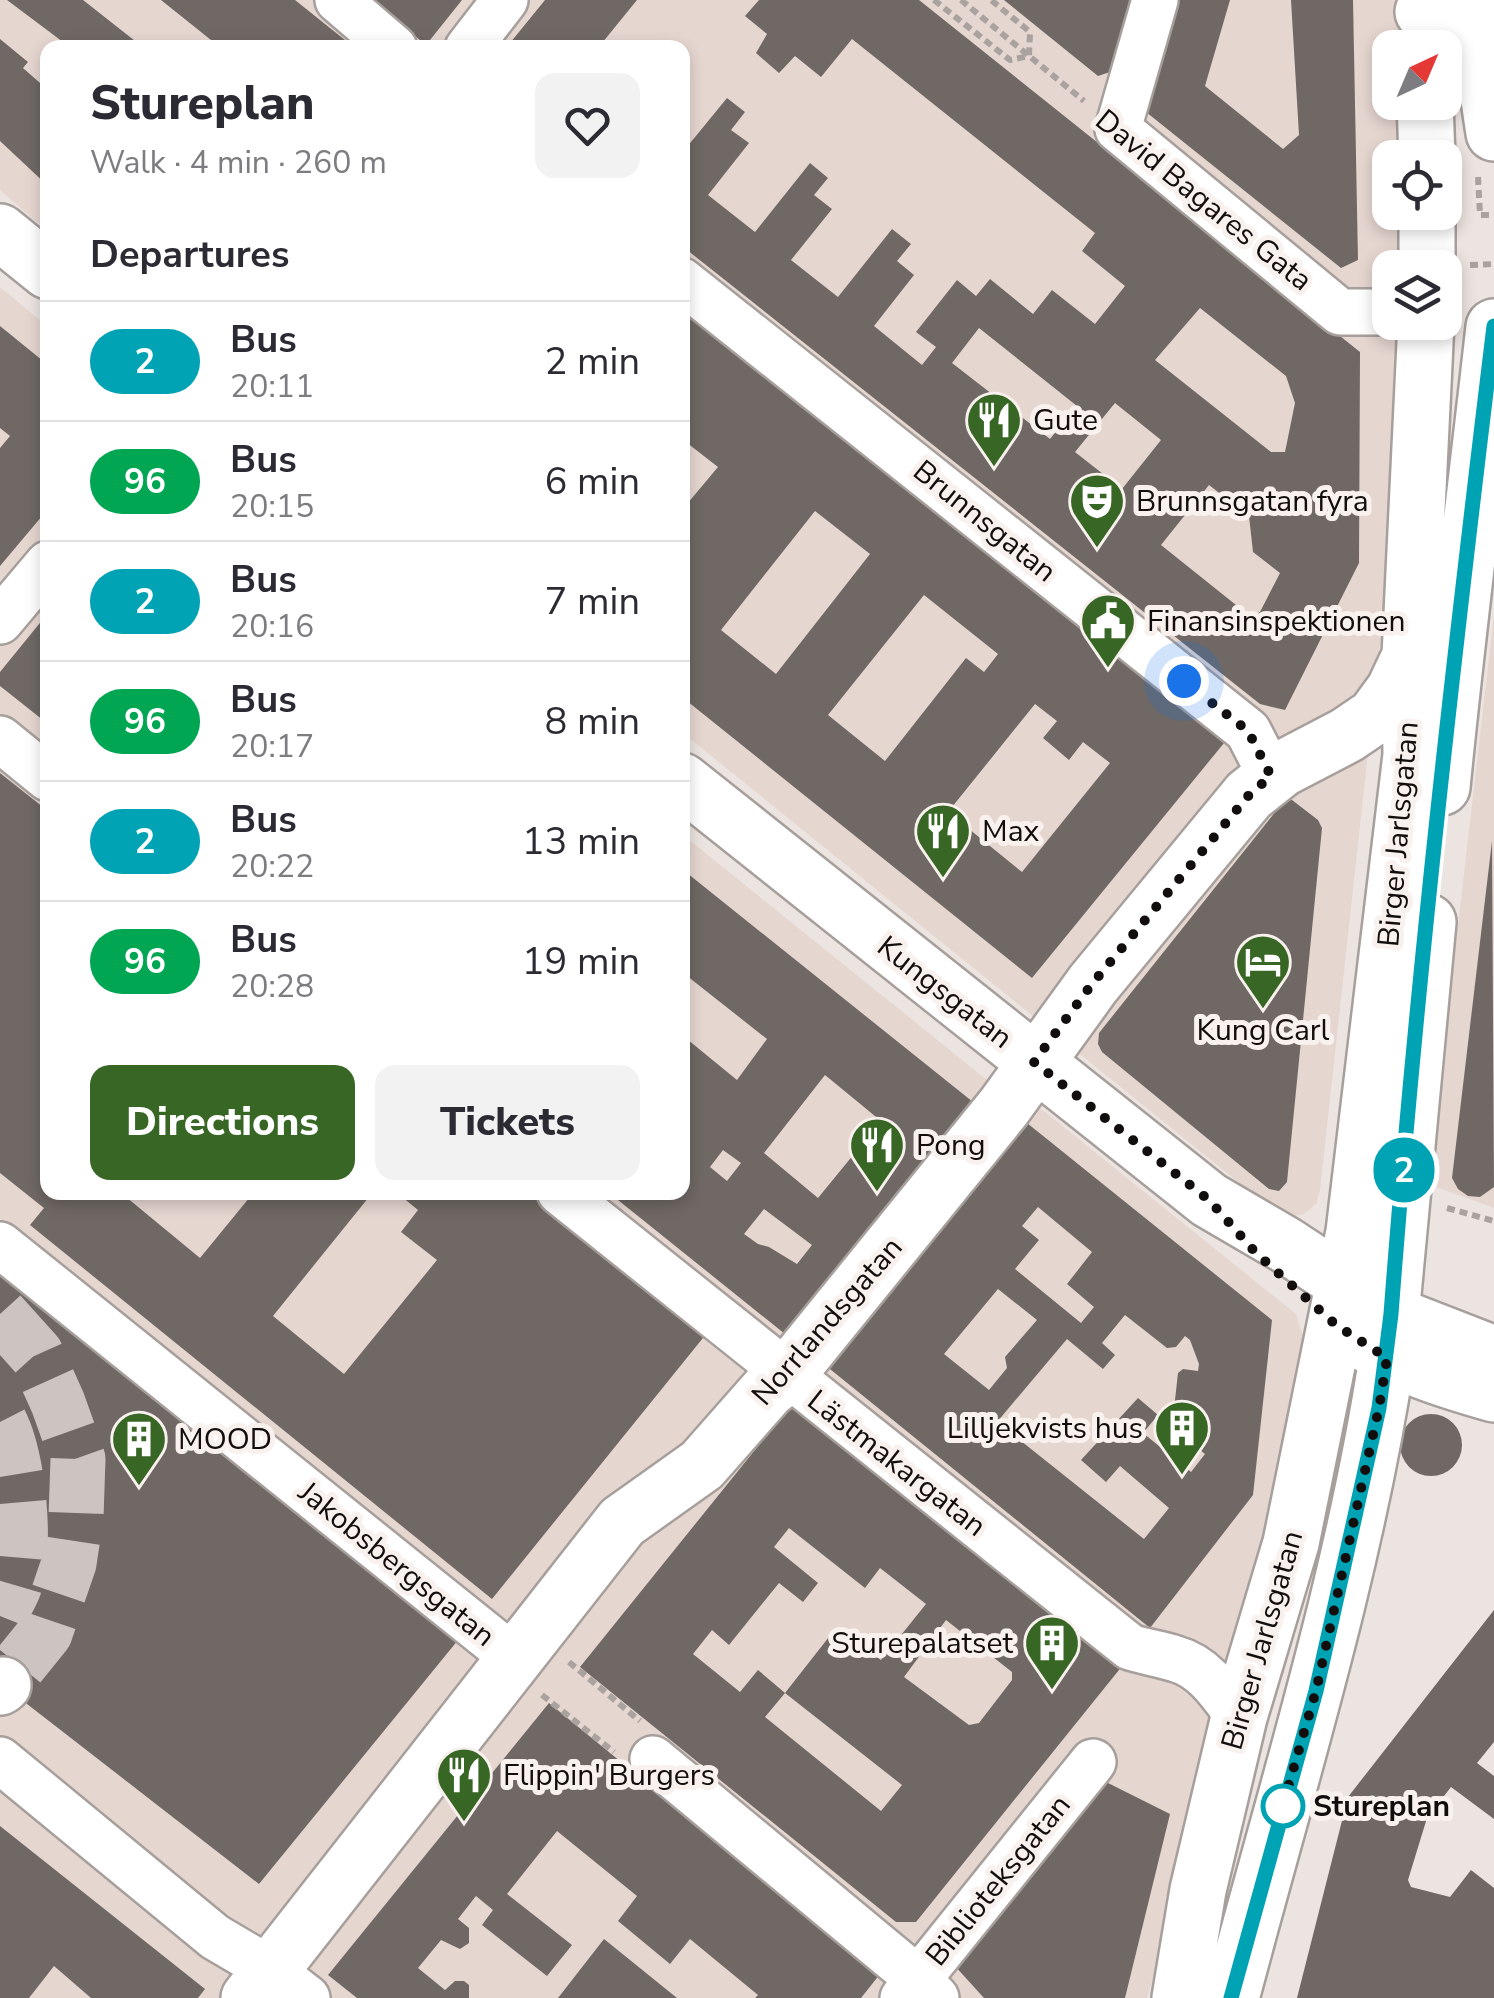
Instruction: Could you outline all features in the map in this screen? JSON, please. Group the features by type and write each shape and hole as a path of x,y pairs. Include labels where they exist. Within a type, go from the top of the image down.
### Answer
{"street":[{"path":"338,0 385,40"},
{"path":"474,40 506,0"},
{"path":"1118,129 1155,0"},
{"path":"1452,12 1494,133"},
{"name":"David Bagares Gata","path":"1118,129 1340,312 1372,312"},
{"path":"0,232 40,264"},
{"name":"Brunnsgatan","path":"690,286 1248,731 1271,776"},
{"name":"Birger Jarlsgatan","path":"1206,1998 1293,1660 1362,1322 1494,327 1478,313 1462,313"},
{"name":"Birger Jarlsgatan","path":"1231,1998 1316,1691 1379,1408 1362,1322 1354,1232 1411,755 1410,656 1425,340"},
{"path":"0,621 40,574"},
{"name":"Norrlandsgatan","path":"276,1989 518,1652 622,1522 702,1466 768,1390 786,1376 1004,1108 1092,984 1249,795 1271,776 1375,716 1394,690 1410,656"},
{"path":"0,739 40,772"},
{"name":"Kungsgatan","path":"690,787 1209,1200 1256,1253 1362,1322"},
{"name":"Lästmakargatan","path":"570,1200 1130,1647 1176,1658 1195,1667 1214,1684 1239,1717"},
{"name":"Jakobsbergsgatan","path":"0,1245 518,1652"},
{"path":"1362,1322 1494,1354"},
{"path":"1362,1322 1494,1394"},
{"name":"Birger Jarlsgatan","path":"1180,1998 1198,1890 1239,1717 1362,1322"},
{"path":"652,1759 919,1992"},
{"path":"0,1760 276,1989"},
{"name":"Biblioteksgatan","path":"919,1992 1092,1762"}],"path":[{"name":"David Bagares Gata","path":"934,0 1010,60 1029,56"},
{"name":"David Bagares Gata","path":"961,0 1118,129"},
{"name":"David Bagares Gata","path":"992,0 1030,32 1029,56"},
{"path":"1462,179 1479,177 1480,215 1490,215"},
{"path":"1439,1206 1494,1221"},
{"path":"518,1652 661,1738 652,1759 637,1770 518,1652"}],"shaded area":[{"path":"0,0 1404,0 1404,30 1372,30 1372,120 1403,120 1403,140 1372,140 1372,230 1402,230 1402,250 1372,250 1372,340 1398,340 1387,580 1316,1204 1304,1214 1289,1217 1275,1212 690,739 690,40 40,40 40,225 0,190"},
{"path":"0,287 40,320 40,1200 690,1200 690,841 987,1080 1040,1108 1296,1314 1305,1343 1267,1541 1200,1821 1147,1998 0,1998"},
{"path":"1494,615 1494,1208 1428,1184"}],"building":[{"path":"7,0 83,0 134,40 60,40"},
{"path":"161,0 295,0 345,40 211,40"},
{"path":"371,0 462,0 430,40 420,40"},
{"path":"545,0 637,0 604,40 512,40"},
{"path":"759,0 919,0 1360,352 1359,563 1285,710 1260,704 690,252 690,143 727,98 745,112 731,130 749,143 708,195 755,232 810,163 828,178 814,195 832,209 791,260 838,297 892,229 911,244 897,261 914,275 874,326 922,365 936,347 916,332 957,280 976,296 990,279 1033,314 1052,290 1095,324 1125,286 1082,251 1095,233 852,39 821,77 795,56 779,73 756,53 767,34 745,16","holes":["1200,308 1286,376 1295,403 1285,452 1271,452 1155,360","979,328 1077,406 1050,439 952,363","1115,403 1161,440 1122,489 1075,452","1209,485 1249,516 1253,552 1280,573 1260,612 1251,617 1161,545"]},
{"path":"1004,0 1133,0 1131,65 1098,76"},
{"path":"1172,0 1230,0 1205,86 1283,149 1299,135 1291,0 1353,0 1358,260 1341,268 1141,108"},
{"path":"0,39 28,62 23,68 40,83 40,178 0,141"},
{"path":"690,315 1224,743 1032,978 690,703 690,500 718,467 690,445","holes":["815,511 870,554 776,674 721,630","924,595 998,654 984,672 966,658 885,761 828,715","1035,704 1057,721 1043,738 1069,760 1083,742 1110,763 1022,872 948,812"]},
{"path":"0,326 40,358 40,518 0,566 0,448 10,436 0,428"},
{"path":"40,623 40,718 0,686 0,672"},
{"path":"0,773 40,805 40,1200 130,1200 200,1258 247,1200 367,1200 273,1316 344,1374 437,1260 401,1232 418,1210 406,1200 540,1200 707,1333 492,1599 30,1225 44,1208 0,1173"},
{"path":"1292,800 1318,820 1322,828 1287,1182 1279,1191 1269,1189 1102,1052 1098,1044 1099,1033 1284,801"},
{"path":"1492,841 1494,1187 1480,1197 1468,1196 1452,1178"},
{"path":"690,875 973,1102 785,1334 618,1200 690,1200 690,1042 737,1080 767,1039 690,978","holes":["825,1075 881,1121 818,1198 764,1153","723,1150 741,1163 727,1181 710,1167","764,1209 812,1245 797,1264 744,1234"]},
{"path":"1027,1123 1272,1320 1253,1495 1150,1628 825,1365","holes":["1038,1207 1092,1252 1067,1284 1094,1307 1081,1323 1015,1269 1039,1240 1022,1226","998,1289 1037,1320 1005,1357 1007,1368 989,1390 944,1354","1125,1315 1167,1348 1176,1347 1185,1336 1199,1364 1198,1371 1183,1369 1178,1373 1172,1427 1205,1454 1191,1472 1143,1433 1158,1415 1138,1398 1081,1460 1106,1482 1120,1466 1169,1508 1144,1539 997,1422 1067,1339 1103,1369 1115,1355 1102,1343"]},
{"name":"MOOD","path":"0,1267 463,1634 259,1884 0,1683"},
{"path":"792,1404 1123,1665 916,1922 896,1922 580,1667","holes":["789,1528 865,1588 880,1568 926,1604 881,1660 836,1628 785,1693 758,1670 740,1692 693,1654 712,1630 729,1645 779,1583 803,1602 818,1583 774,1547","946,1620 1012,1672 1012,1680 979,1723 969,1725 904,1677","785,1693 902,1785 881,1811 765,1717"]},
{"path":"1431,1414 1453,1423 1462,1445 1453,1467 1431,1476 1409,1467 1400,1445 1409,1423"},
{"path":"1494,1610 1494,1742 1477,1763 1494,1776 1494,1819 1451,1787 1427,1818 1408,1880 1411,1887 1450,1897 1471,1870 1494,1888 1494,1998 1297,1998 1348,1797"},
{"path":"549,1703 880,1974 861,1998 755,1998 758,1995 690,1939 670,1964 618,1921 637,1896 557,1831 507,1894 572,1945 547,1976 482,1925 493,1910 476,1896 458,1919 469,1928 469,1943 460,1949 441,1940 418,1968 445,1990 455,1981 464,1981 469,1985 469,1998 357,1998 328,1975"},
{"path":"1098,1778 1170,1814 1125,1998 984,1998 954,1965"},
{"path":"0,1826 205,1989 198,1998 91,1998 54,1966 29,1998 0,1998"},
{"path":"604,1939 677,1998 558,1998"}],"tunnel":[{"path":"0,1314 36,1354 78,1459 76,1517 69,1563 45,1633 3,1685"},
{"path":"0,1422 12,1458 20,1527 18,1570 0,1616"}],"bus line":[{"name":"2","path":"1231,1998 1316,1691 1387,1358 1464,566 1494,326"}],"place":[{"name":"Gute","path":"994,469"},
{"name":"Brunnsgatan fyra","path":"1097,550"},
{"name":"Finansinspektionen","path":"1108,670"},
{"name":"Max","path":"943,880"},
{"name":"Kung Carl","path":"1263,1011"},
{"name":"Pong","path":"877,1194"},
{"name":"Lilljekvists hus","path":"1182,1477"},
{"name":"MOOD","path":"139,1488"},
{"name":"Sturepalatset","path":"1052,1692"},
{"name":"Stureplan","path":"1283,1806"},
{"name":"Flippin' Burgers","path":"464,1824"}],"route":[{"path":"1184,681 1248,731 1271,776 1249,795 1092,984 1034,1062 1209,1200 1256,1253 1336,1325 1387,1358 1316,1691 1278,1822 1283,1806"}]}
